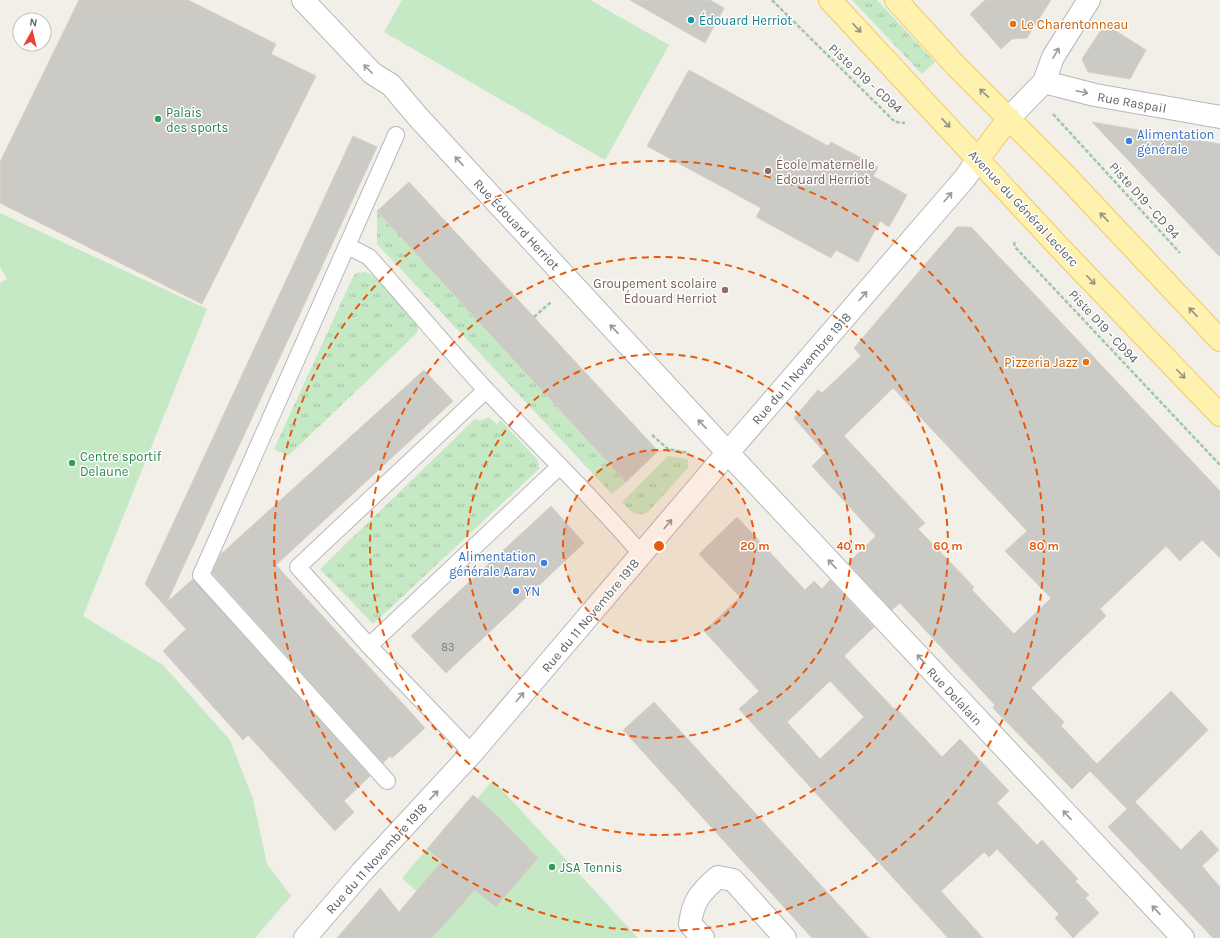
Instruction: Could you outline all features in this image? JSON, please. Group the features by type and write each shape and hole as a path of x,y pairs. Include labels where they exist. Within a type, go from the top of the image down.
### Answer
{"main road":[{"name":"Avenue du Général Leclerc","path":"830,0 1220,415"},
{"path":"896,0 957,67 1009,118 1220,340"},
{"path":"978,159 1009,118"}],"street":[{"name":"Rue Édouard Herriot","path":"303,0 372,73 391,85 423,122 728,453"},
{"path":"1009,118 1044,82 1053,57 1090,0"},
{"name":"Rue Raspail","path":"1044,82 1095,95 1220,118"},
{"name":"Rue du 11 Novembre 1918","path":"305,938 361,873 472,753 965,178 978,159"},
{"name":"Rue Delalain","path":"728,453 1183,938"},
{"path":"703,938 690,924 692,908 698,896 718,877 733,880 785,938"}],"lane":[{"path":"387,781 201,575 396,135"},
{"path":"348,246 370,257 486,390 559,467 607,514 642,555"},
{"path":"472,753 369,646 298,567 486,390"},
{"path":"369,646 559,467"}],"path":[{"name":"Piste D19 - CD94","path":"772,0 896,122 910,123"},
{"name":"Piste D19 - CD 94","path":"1054,116 1183,257"},
{"name":"Piste D19 - CD94","path":"1014,240 1016,248 1220,465"},
{"path":"534,317 552,302"},
{"path":"652,435 668,449 687,453"}],"green space":[{"path":"402,0 590,0 669,45 605,160 384,32"},
{"path":"852,0 877,0 935,62 922,74"},
{"path":"377,211 626,482 612,494 377,244"},
{"name":"Centre sportif Delaune","path":"0,213 207,309 83,616 163,665 230,740 253,799 267,864 291,896 255,938 0,938 0,283 7,279 0,267"},
{"path":"365,272 372,275 419,323 417,333 288,456 274,449 352,279 356,273"},
{"path":"489,417 497,424 500,420 538,460 539,469 373,624 320,569 475,419 480,421"},
{"path":"668,456 688,459 688,468 647,513 636,514 622,502"},
{"name":"JSA Tennis","path":"493,780 638,938 432,938 448,920 402,878 427,849 496,907 537,858 504,821 477,799"}],"building":[{"name":"Palais des sports","path":"79,0 188,0 276,44 271,54 316,76 202,304 0,203 0,162"},
{"name":"Édouard Herriot","path":"630,0 710,0 724,8 705,43"},
{"path":"985,0 1051,0 1027,38 1012,39 1001,49 970,14"},
{"path":"1105,24 1146,50 1130,79 1088,72 1082,59"},
{"path":"689,70 828,146 831,142 878,167 873,176 907,195 889,227 880,221 858,262 836,250 831,258 756,217 761,208 647,146"},
{"path":"1092,122 1220,144 1220,257"},
{"path":"353,136 377,147 167,602 193,579 370,776 344,801 354,812 335,831 248,735 243,740 163,651 186,629 145,584"},
{"path":"409,182 658,451 626,482 377,211"},
{"path":"957,227 971,227 1220,491 1220,558 1202,540 1180,561 1166,546 1100,609 1106,616 1031,688 1064,722 1061,726 1097,764 1171,691 1208,730 1135,802 1181,850 1201,830 1219,850 1202,866 1220,887 1220,938 1213,938 1108,827 1127,809 1090,771 1072,789 993,708 995,705 900,603 892,610 848,563 876,536 812,466 825,453 794,418 818,390 822,393 861,356 854,348","holes":["893,388 1027,531 1005,551 1051,598 1014,634 972,590 974,587 918,529 925,523 844,436"]},
{"path":"424,370 453,401 276,565 425,728 392,758 390,756 383,763 212,573 221,554"},
{"path":"551,506 584,543 446,673 411,636"},
{"path":"737,517 805,590 814,581 822,589 830,580 874,627 844,656 942,757 960,739 1009,791 997,803 1037,845 1042,840 1078,879 1075,881 1089,895 1085,898 1099,913 1073,938 1055,918 1059,914 997,849 989,857 984,852 941,891 983,938 948,938 739,709 759,691 704,631 740,597 699,554","holes":["830,681 864,717 820,759 787,722"]},
{"path":"654,702 869,938 812,938 623,730"},
{"path":"473,795 501,819 538,858 496,907 475,890 432,938 337,938 380,888 399,912 442,861 427,849"}],"place":[{"name":"Édouard Herriot","path":"691,20"},
{"name":"Le Charentonneau","path":"1013,24"},
{"name":"Palais des sports","path":"158,119"},
{"name":"Alimentation générale","path":"1129,141"},
{"name":"École maternelle Edouard Herriot","path":"768,171"},
{"name":"Groupement scolaire Édouard Herriot","path":"725,290"},
{"name":"Pizzeria Jazz","path":"1086,362"},
{"name":"Centre sportif Delaune","path":"72,463"},
{"name":"Alimentation générale Aarav","path":"544,563"},
{"name":"YN","path":"516,591"},
{"name":"JSA Tennis","path":"552,867"}]}
